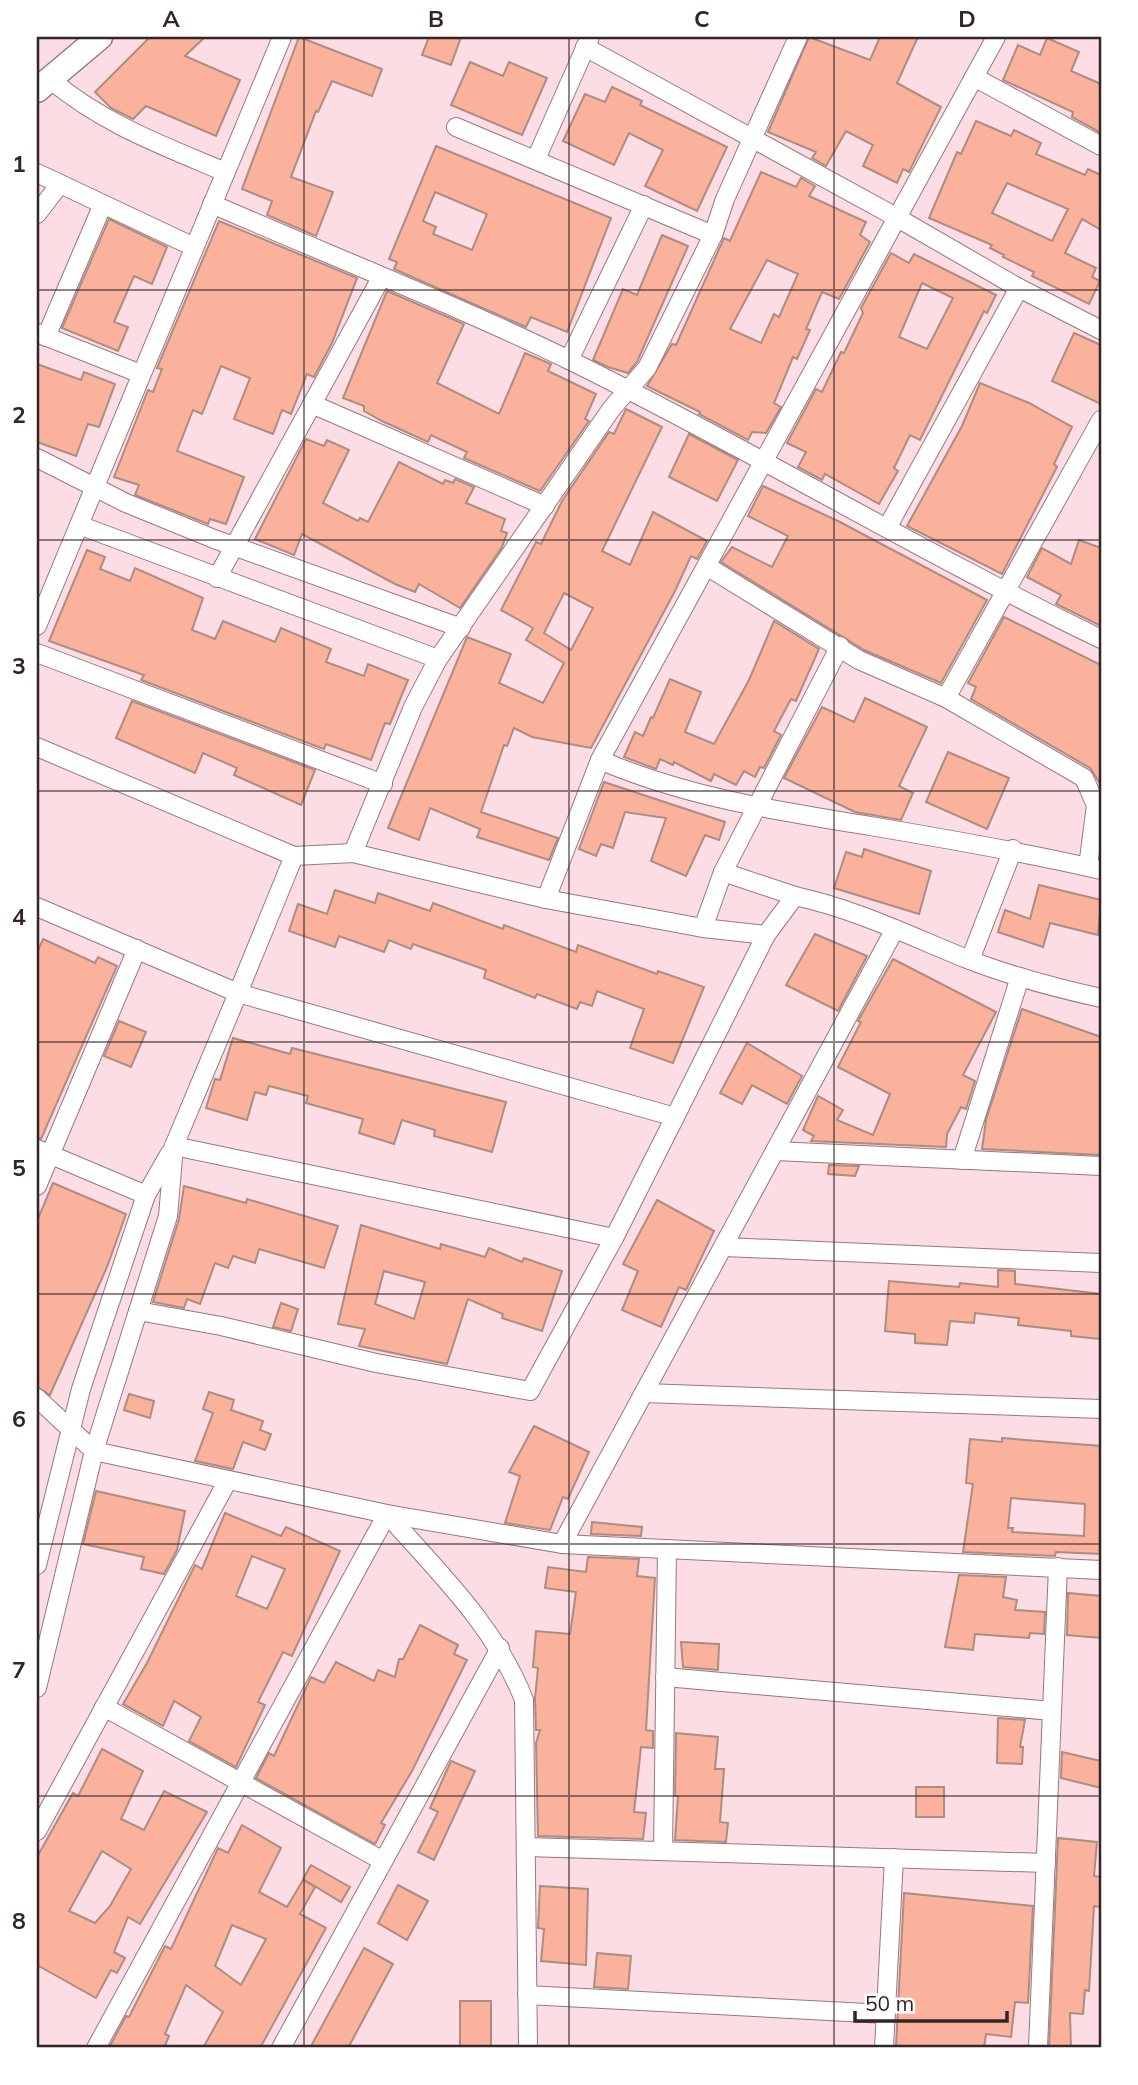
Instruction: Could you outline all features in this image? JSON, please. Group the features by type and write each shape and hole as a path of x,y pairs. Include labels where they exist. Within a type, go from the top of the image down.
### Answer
{"main road":[{"path":"43,85 100,37"}],"street":[{"path":"37,626 282,37"},
{"path":"353,853 413,707 438,659 612,408 630,391 647,368 713,235 751,140 798,37"},
{"path":"546,899 600,760 996,37"},
{"path":"536,159 588,42 751,140 896,216 1019,288 1101,330"},
{"path":"974,77 1101,146"},
{"path":"43,85 125,130 225,173"},
{"path":"456,127 713,235"},
{"path":"37,173 194,247"},
{"path":"37,214 60,184"},
{"path":"103,204 41,335 141,374"},
{"path":"212,204 569,360 763,460 1007,594 1101,639"},
{"path":"569,360 644,205"},
{"path":"217,578 381,278"},
{"path":"887,528 1019,288"},
{"path":"312,404 545,506"},
{"path":"946,698 1007,594 1101,420"},
{"path":"37,458 126,503 234,546 461,628"},
{"path":"79,525 438,659"},
{"path":"600,760 638,776 757,807 1013,849 1095,868 1096,805 1084,778 946,698 859,660 708,567"},
{"path":"703,928 723,872 840,646"},
{"path":"37,653 383,784"},
{"path":"37,747 295,856 353,853 546,899 703,928 766,934"},
{"path":"970,960 1013,849"},
{"path":"37,1564 70,1426 146,1195 174,1146 295,856"},
{"path":"723,872 795,896 839,905 970,960 1020,977 1101,998"},
{"path":"138,1311 221,1326 376,1363 530,1391 614,1238 766,934 795,896"},
{"path":"37,907 238,993 675,1117"},
{"path":"562,1544 895,929"},
{"path":"37,1186 43,1151 137,949"},
{"path":"962,1160 1020,977"},
{"path":"174,1146 614,1238"},
{"path":"37,1688 94,1451 168,1216 174,1146"},
{"path":"43,1151 146,1195"},
{"path":"775,1151 1101,1166"},
{"path":"724,1247 1101,1263"},
{"path":"644,1393 1101,1409"},
{"path":"37,1398 94,1451 387,1514 562,1544 1101,1570"},
{"path":"37,1831 228,1480"},
{"path":"387,1514 488,1629 512,1667 524,1700 528,2048"},
{"path":"96,2048 387,1514"},
{"path":"663,1851 667,1549"},
{"path":"1038,2048 1058,1567"},
{"path":"281,2048 500,1648"},
{"path":"665,1677 1052,1712"},
{"path":"104,1707 239,1784 383,1861"},
{"path":"526,1847 1046,1863"},
{"path":"884,2048 894,1858"},
{"path":"527,1995 886,2014"}],"building":[{"path":"150,37 205,37 185,56 240,80 216,136 146,106 133,119 111,108 95,92"},
{"path":"299,37 382,69 372,96 332,81 318,112 316,111 291,177 333,192 316,236 267,215 272,201 242,189"},
{"path":"429,37 461,37 451,65 422,55"},
{"path":"809,37 870,60 880,37 918,37 897,83 941,107 909,172 903,169 897,183 863,166 873,145 846,131 826,166 812,158 816,152 768,132"},
{"path":"1047,38 1079,52 1071,71 1101,84 1101,133 1072,117 1073,112 1003,80 1018,45 1040,55"},
{"path":"470,62 503,76 509,62 547,78 522,135 451,105"},
{"path":"612,87 642,101 640,105 727,147 697,211 645,186 663,150 629,133 614,165 563,141 585,94 605,102"},
{"path":"976,121 1011,136 1014,130 1041,143 1036,154 1085,175 1088,169 1101,175 1101,230 1082,219 1065,253 1096,268 1092,277 1100,281 1089,304 1032,276 1034,272 1003,257 1004,255 990,248 992,245 929,218 957,152 961,154","holes":["1007,183 1068,209 1052,241 992,213"]},
{"path":"436,146 611,218 567,332 531,317 526,327 394,269 397,262 389,259","holes":["435,192 487,214 472,250 433,234 436,227 423,221"]},
{"path":"761,172 796,187 801,178 815,186 809,196 866,222 860,235 870,242 839,299 822,292 806,329 810,330 797,359 793,357 774,403 781,407 766,433 752,432 748,440 647,386 672,344 676,345 724,238 730,241","holes":["767,260 798,274 779,317 774,314 761,343 730,329"]},
{"path":"109,219 167,247 152,284 134,276 114,322 128,327 118,351 62,328"},
{"path":"219,221 357,278 332,343 314,377 307,374 291,414 282,410 273,434 234,419 250,378 221,366 202,414 193,410 177,451 244,477 226,524 210,519 208,524 135,495 139,485 114,477 148,390 153,392 162,369 157,368"},
{"path":"662,235 688,246 637,362 628,373 593,360 623,289 637,295"},
{"path":"891,253 909,263 914,254 996,295 987,313 984,311 920,440 910,435 894,468 898,471 879,504 825,474 822,480 798,467 806,452 787,443 816,389 822,392 841,352 844,353 863,313 861,308","holes":["922,283 953,298 927,349 899,337"]},
{"path":"387,291 464,324 437,383 499,414 525,353 551,364 548,371 596,394 585,419 589,421 540,491 464,458 467,452 431,435 428,442 382,421 364,411 364,406 343,398"},
{"path":"1074,333 1101,345 1101,404 1052,381"},
{"path":"37,364 81,380 84,372 115,384 99,427 88,424 76,456 37,442"},
{"path":"980,383 1029,403 1072,427 1054,464 1057,467 1002,574 907,526 962,426"},
{"path":"626,409 662,427 602,551 630,565 653,512 707,541 697,559 691,556 591,748 532,737 514,728 507,746 504,745 481,812 558,838 549,860 477,837 480,829 430,808 419,840 388,828 467,637 511,654 499,683 543,703 564,663 526,640 533,628 501,610 536,542 541,544 562,501 609,432 614,434","holes":["564,593 593,608 571,650 544,633"]},
{"path":"689,434 738,460 717,501 669,477"},
{"path":"306,439 324,446 327,440 349,450 323,503 358,521 360,518 368,522 399,462 443,484 445,480 453,483 455,479 474,487 466,503 505,519 501,531 507,533 502,547 460,608 419,584 415,592 395,584 302,534 294,555 255,539"},
{"path":"763,486 840,522 987,600 941,683 864,650 721,562 732,547 772,567 788,536 748,516"},
{"path":"1079,540 1101,548 1101,626 1056,604 1061,595 1027,577 1042,548 1071,564"},
{"path":"87,550 105,557 100,569 130,581 135,568 203,598 192,630 215,639 223,621 275,642 281,628 331,649 326,662 364,676 368,664 408,680 390,724 385,723 371,760 326,744 324,749 141,680 144,675 49,641"},
{"path":"1004,617 1101,665 1101,785 1090,768 971,699 976,687 968,683"},
{"path":"774,621 819,649 796,701 791,699 774,731 781,735 764,768 760,767 755,777 744,771 736,785 714,774 711,781 674,762 673,765 660,759 656,769 624,757 635,732 643,736 670,679 701,692 685,732 714,744 749,680"},
{"path":"865,698 927,727 899,786 913,793 901,820 855,812 784,778 822,707 854,722"},
{"path":"132,701 315,770 301,805 234,775 237,768 203,753 195,773 116,738"},
{"path":"948,752 1009,778 987,829 926,802"},
{"path":"604,782 725,822 719,840 705,835 686,876 651,861 666,818 625,812 613,848 601,844 596,856 579,849"},
{"path":"864,849 931,871 919,914 834,888 846,852 862,857"},
{"path":"1039,885 1101,900 1098,935 1050,923 1043,947 998,932 1005,910 1030,919"},
{"path":"335,890 375,903 378,893 430,911 433,903 503,929 504,925 576,952 578,945 657,974 658,971 704,987 673,1063 630,1048 644,1009 597,991 592,1006 580,1002 577,1009 537,994 535,998 484,978 486,970 413,944 411,949 389,940 384,952 339,936 335,947 289,931 298,904 327,914"},
{"path":"815,934 867,956 838,1011 786,985"},
{"path":"43,939 95,963 98,957 117,966 41,1139 37,1138 37,953"},
{"path":"893,959 996,1012 963,1075 975,1081 966,1109 961,1107 947,1134 946,1147 811,1141 814,1136 803,1130 818,1096 843,1110 837,1120 873,1135 890,1094 838,1067 861,1022 858,1021"},
{"path":"1022,1009 1101,1037 1100,1155 982,1149 986,1120"},
{"path":"119,1021 146,1032 131,1067 104,1056"},
{"path":"233,1038 290,1054 292,1048 506,1102 492,1152 434,1136 435,1130 402,1120 394,1144 359,1133 363,1119 306,1103 308,1096 269,1086 266,1095 255,1092 247,1120 206,1108 215,1079 220,1080"},
{"path":"747,1043 802,1076 787,1104 752,1085 742,1104 720,1093"},
{"path":"829,1165 859,1166 855,1176 828,1174"},
{"path":"53,1183 126,1214 107,1267 50,1395 37,1387 37,1221"},
{"path":"184,1186 246,1203 247,1199 338,1226 324,1268 259,1249 255,1263 233,1256 228,1268 215,1263 200,1304 187,1299 184,1308 153,1302 179,1219"},
{"path":"657,1200 714,1231 686,1290 679,1287 661,1327 622,1310 638,1271 623,1264"},
{"path":"361,1225 440,1249 441,1244 485,1257 489,1248 522,1262 524,1258 562,1271 542,1331 502,1318 503,1314 468,1299 447,1364 359,1346 365,1329 338,1324","holes":["384,1271 425,1282 414,1319 375,1304"]},
{"path":"998,1270 1015,1271 1015,1284 1101,1294 1100,1339 1071,1336 1071,1331 1018,1325 1019,1318 975,1313 974,1323 950,1321 947,1345 915,1343 915,1334 885,1331 889,1281 959,1287 960,1283 998,1287"},
{"path":"281,1303 298,1309 291,1331 273,1327"},
{"path":"209,1392 234,1400 231,1410 263,1421 260,1430 271,1434 265,1450 243,1442 233,1469 195,1461 213,1413 203,1409"},
{"path":"129,1394 154,1401 150,1418 124,1410"},
{"path":"534,1426 589,1452 568,1499 563,1497 550,1530 505,1523 520,1476 509,1472"},
{"path":"1002,1438 1101,1446 1101,1554 1056,1552 1055,1556 963,1552 973,1484 966,1483 970,1439 1002,1442","holes":["1011,1498 1085,1504 1084,1536 1012,1532 1013,1528 1008,1528"]},
{"path":"96,1491 185,1511 177,1550 164,1574 141,1569 144,1557 83,1544"},
{"path":"225,1513 281,1536 286,1527 340,1551 292,1656 283,1652 258,1702 265,1705 236,1767 189,1741 201,1717 174,1701 163,1726 123,1704 147,1663 195,1565 202,1569","holes":["252,1556 285,1569 267,1609 236,1596"]},
{"path":"592,1522 642,1527 641,1536 591,1534"},
{"path":"588,1557 639,1559 637,1576 655,1578 646,1730 653,1731 653,1748 641,1747 634,1812 646,1813 643,1839 538,1836 536,1743 540,1730 536,1730 538,1668 533,1667 536,1631 570,1634 576,1592 545,1588 548,1567 586,1572"},
{"path":"959,1575 1006,1577 1003,1597 1017,1600 1015,1610 1045,1612 1044,1634 1030,1633 1029,1638 975,1634 973,1650 945,1647"},
{"path":"1068,1593 1101,1596 1101,1638 1067,1635"},
{"path":"420,1625 458,1645 454,1654 467,1660 412,1771 381,1823 385,1825 375,1844 256,1778 269,1753 274,1756 311,1677 324,1683 336,1662 374,1681 378,1670 395,1677 399,1659 403,1659"},
{"path":"681,1642 719,1644 718,1670 683,1667"},
{"path":"998,1718 1025,1720 1020,1747 1023,1747 1022,1764 997,1763"},
{"path":"676,1733 718,1737 715,1769 724,1769 720,1822 728,1823 726,1842 675,1840 678,1796 675,1796"},
{"path":"102,1749 143,1771 121,1819 144,1830 164,1791 207,1812 140,1924 128,1917 114,1952 125,1958 117,1973 111,1970 96,1998 37,1965 37,1857 73,1793 78,1796","holes":["102,1851 131,1869 110,1906 95,1923 69,1911"]},
{"path":"1062,1752 1101,1761 1101,1788 1061,1778"},
{"path":"451,1761 475,1771 434,1860 418,1852 438,1812 430,1808"},
{"path":"916,1787 944,1787 944,1817 916,1817"},
{"path":"242,1825 281,1848 259,1892 287,1907 303,1880 315,1887 300,1914 326,1928 260,2048 203,2048 223,2012 186,1985 165,2034 169,2036 164,2048 109,2048 126,2016 129,2017 165,1946 171,1949 218,1848 228,1853","holes":["232,1925 266,1939 241,1985 215,1966"]},
{"path":"1058,1838 1097,1842 1094,1876 1101,1877 1101,1907 1094,1906 1089,1991 1085,1990 1083,2014 1070,2013 1071,2048 1049,2048"},
{"path":"311,1865 350,1887 341,1902 303,1879"},
{"path":"398,1885 428,1901 407,1940 378,1923"},
{"path":"540,1886 588,1889 586,1965 541,1961 544,1929 538,1928"},
{"path":"904,1893 1033,1906 1028,2003 1015,2002 1011,2037 986,2034 984,2048 896,2046"},
{"path":"364,1948 393,1964 348,2048 310,2048"},
{"path":"597,1953 631,1956 628,1989 594,1987"},
{"path":"460,2001 491,2001 491,2048 460,2048"}]}
